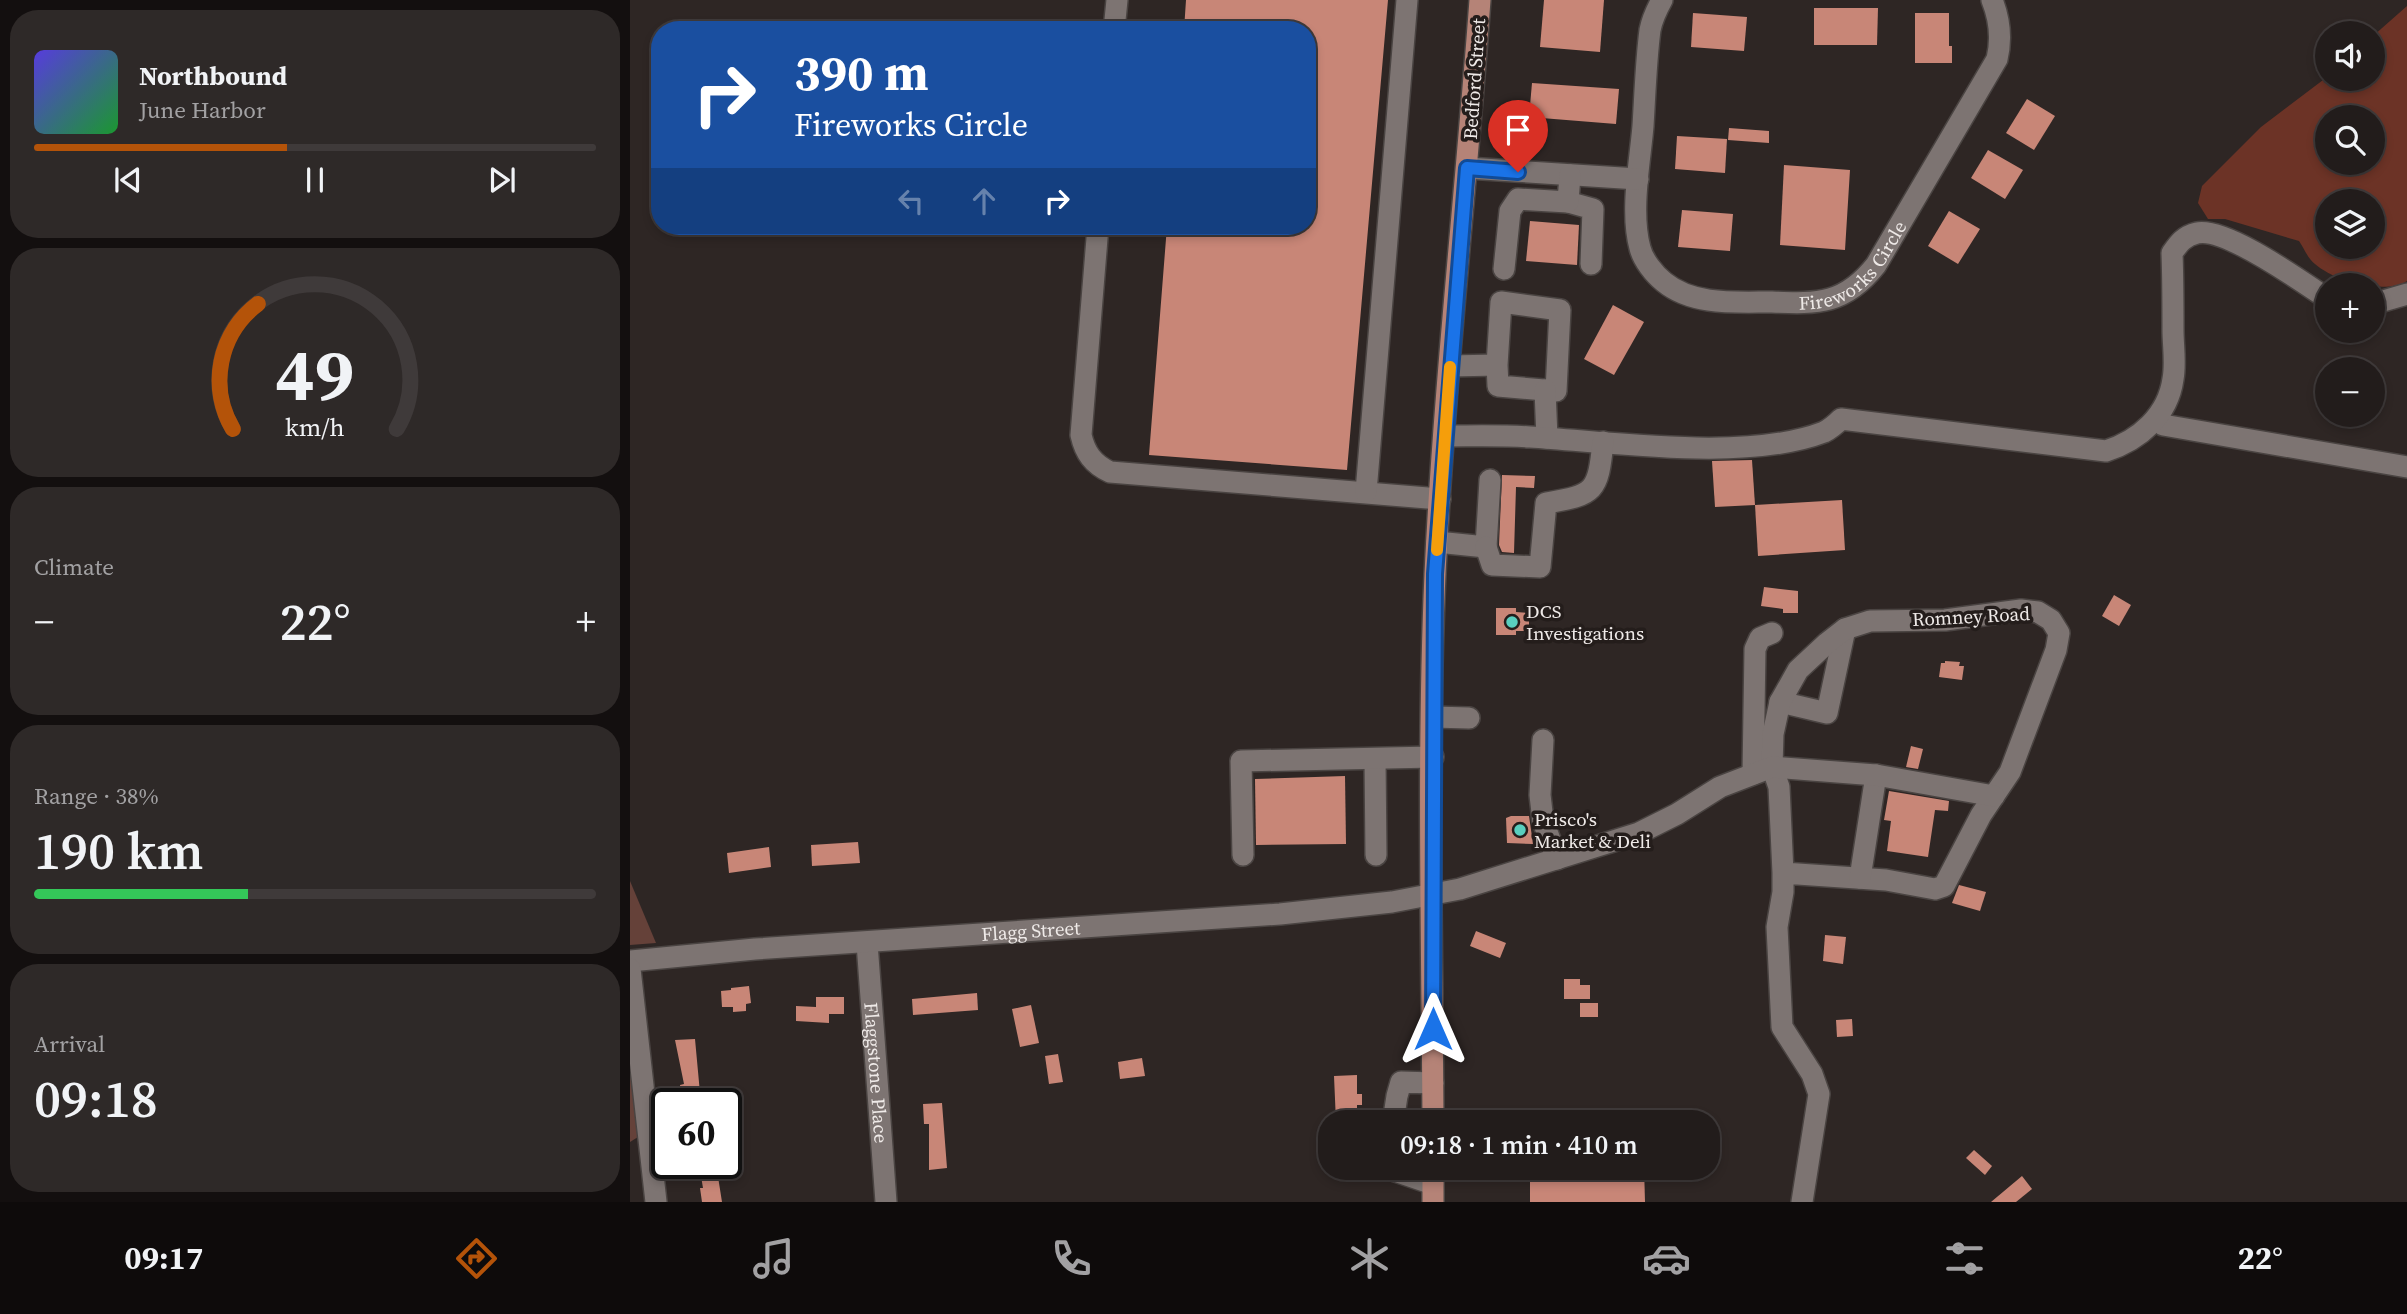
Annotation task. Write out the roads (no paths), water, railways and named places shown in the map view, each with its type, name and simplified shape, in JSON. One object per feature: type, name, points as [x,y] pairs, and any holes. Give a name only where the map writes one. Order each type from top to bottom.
[{"type":"main road","name":"Bedford Street","points":[[1433,1110],[1433,717],[1437,542],[1480,0]]},
{"type":"street","points":[[1115,21],[1117,0]]},
{"type":"street","points":[[1366,492],[1407,0]]},
{"type":"street","name":"Fireworks Circle","points":[[1662,0],[1651,27],[1638,180],[1637,231],[1640,251],[1665,283],[1683,293],[1719,301],[1804,303],[1824,302],[1839,297],[1865,279],[1876,265],[1989,74],[2000,44],[1998,16],[1992,0]]},
{"type":"street","points":[[1467,168],[1638,180]]},
{"type":"street","points":[[1568,202],[1570,175]]},
{"type":"street","points":[[1504,269],[1510,211],[1518,199],[1568,202],[1593,209],[1591,264]]},
{"type":"street","points":[[1444,436],[1728,447],[1779,443],[1826,431],[1841,419],[2106,451],[2144,431],[2158,418],[2167,401],[2173,379],[2172,253],[2182,239],[2199,232],[2231,240],[2315,291]]},
{"type":"street","points":[[1097,235],[1081,435],[1092,460],[1110,472],[1440,499]]},
{"type":"street","points":[[2385,300],[2407,294]]},
{"type":"street","points":[[1501,302],[1560,310],[1556,391],[1498,386],[1497,365],[1501,302]]},
{"type":"street","points":[[1450,366],[1497,365]]},
{"type":"street","points":[[1545,390],[1547,438]]},
{"type":"street","points":[[2158,418],[2163,425],[2407,467]]},
{"type":"street","points":[[1490,480],[1486,547],[1492,565],[1540,567],[1546,503],[1587,493],[1596,483],[1603,442]]},
{"type":"street","points":[[1437,542],[1486,547]]},
{"type":"street","name":"Romney Road","points":[[1801,1202],[1819,1094],[1812,1074],[1782,1027],[1777,927],[1783,892],[1779,787],[1762,771],[1780,702],[1798,670],[1845,629],[1870,621],[1945,620],[2021,610],[2038,612],[2051,620],[2059,633],[2056,650],[2010,772],[1944,886],[1934,889],[1860,878]]},
{"type":"street","points":[[1780,702],[1827,713],[1845,629]]},
{"type":"street","points":[[1762,771],[1755,649],[1760,638],[1772,633]]},
{"type":"street","points":[[1433,717],[1469,718]]},
{"type":"street","points":[[1543,740],[1543,821],[1557,859]]},
{"type":"street","points":[[1243,855],[1241,761],[1433,757]]},
{"type":"street","points":[[1375,759],[1376,855]]},
{"type":"street","points":[[1432,895],[1505,877],[1639,833],[1720,788],[1762,771],[1876,775],[1994,796]]},
{"type":"street","points":[[1783,873],[1860,878],[1876,775]]},
{"type":"street","name":"Flagg Street","points":[[630,961],[1014,930],[1294,913],[1432,895]]},
{"type":"street","name":"Flaggstone Place","points":[[867,943],[886,1202]]},
{"type":"street","points":[[630,969],[656,1202]]},
{"type":"street","points":[[1395,1110],[1401,1082],[1433,1083]]},
{"type":"place","name":"DCS Investigations","points":[[1512,622]]},
{"type":"place","name":"Prisco's Market & Deli","points":[[1520,830]]}]
